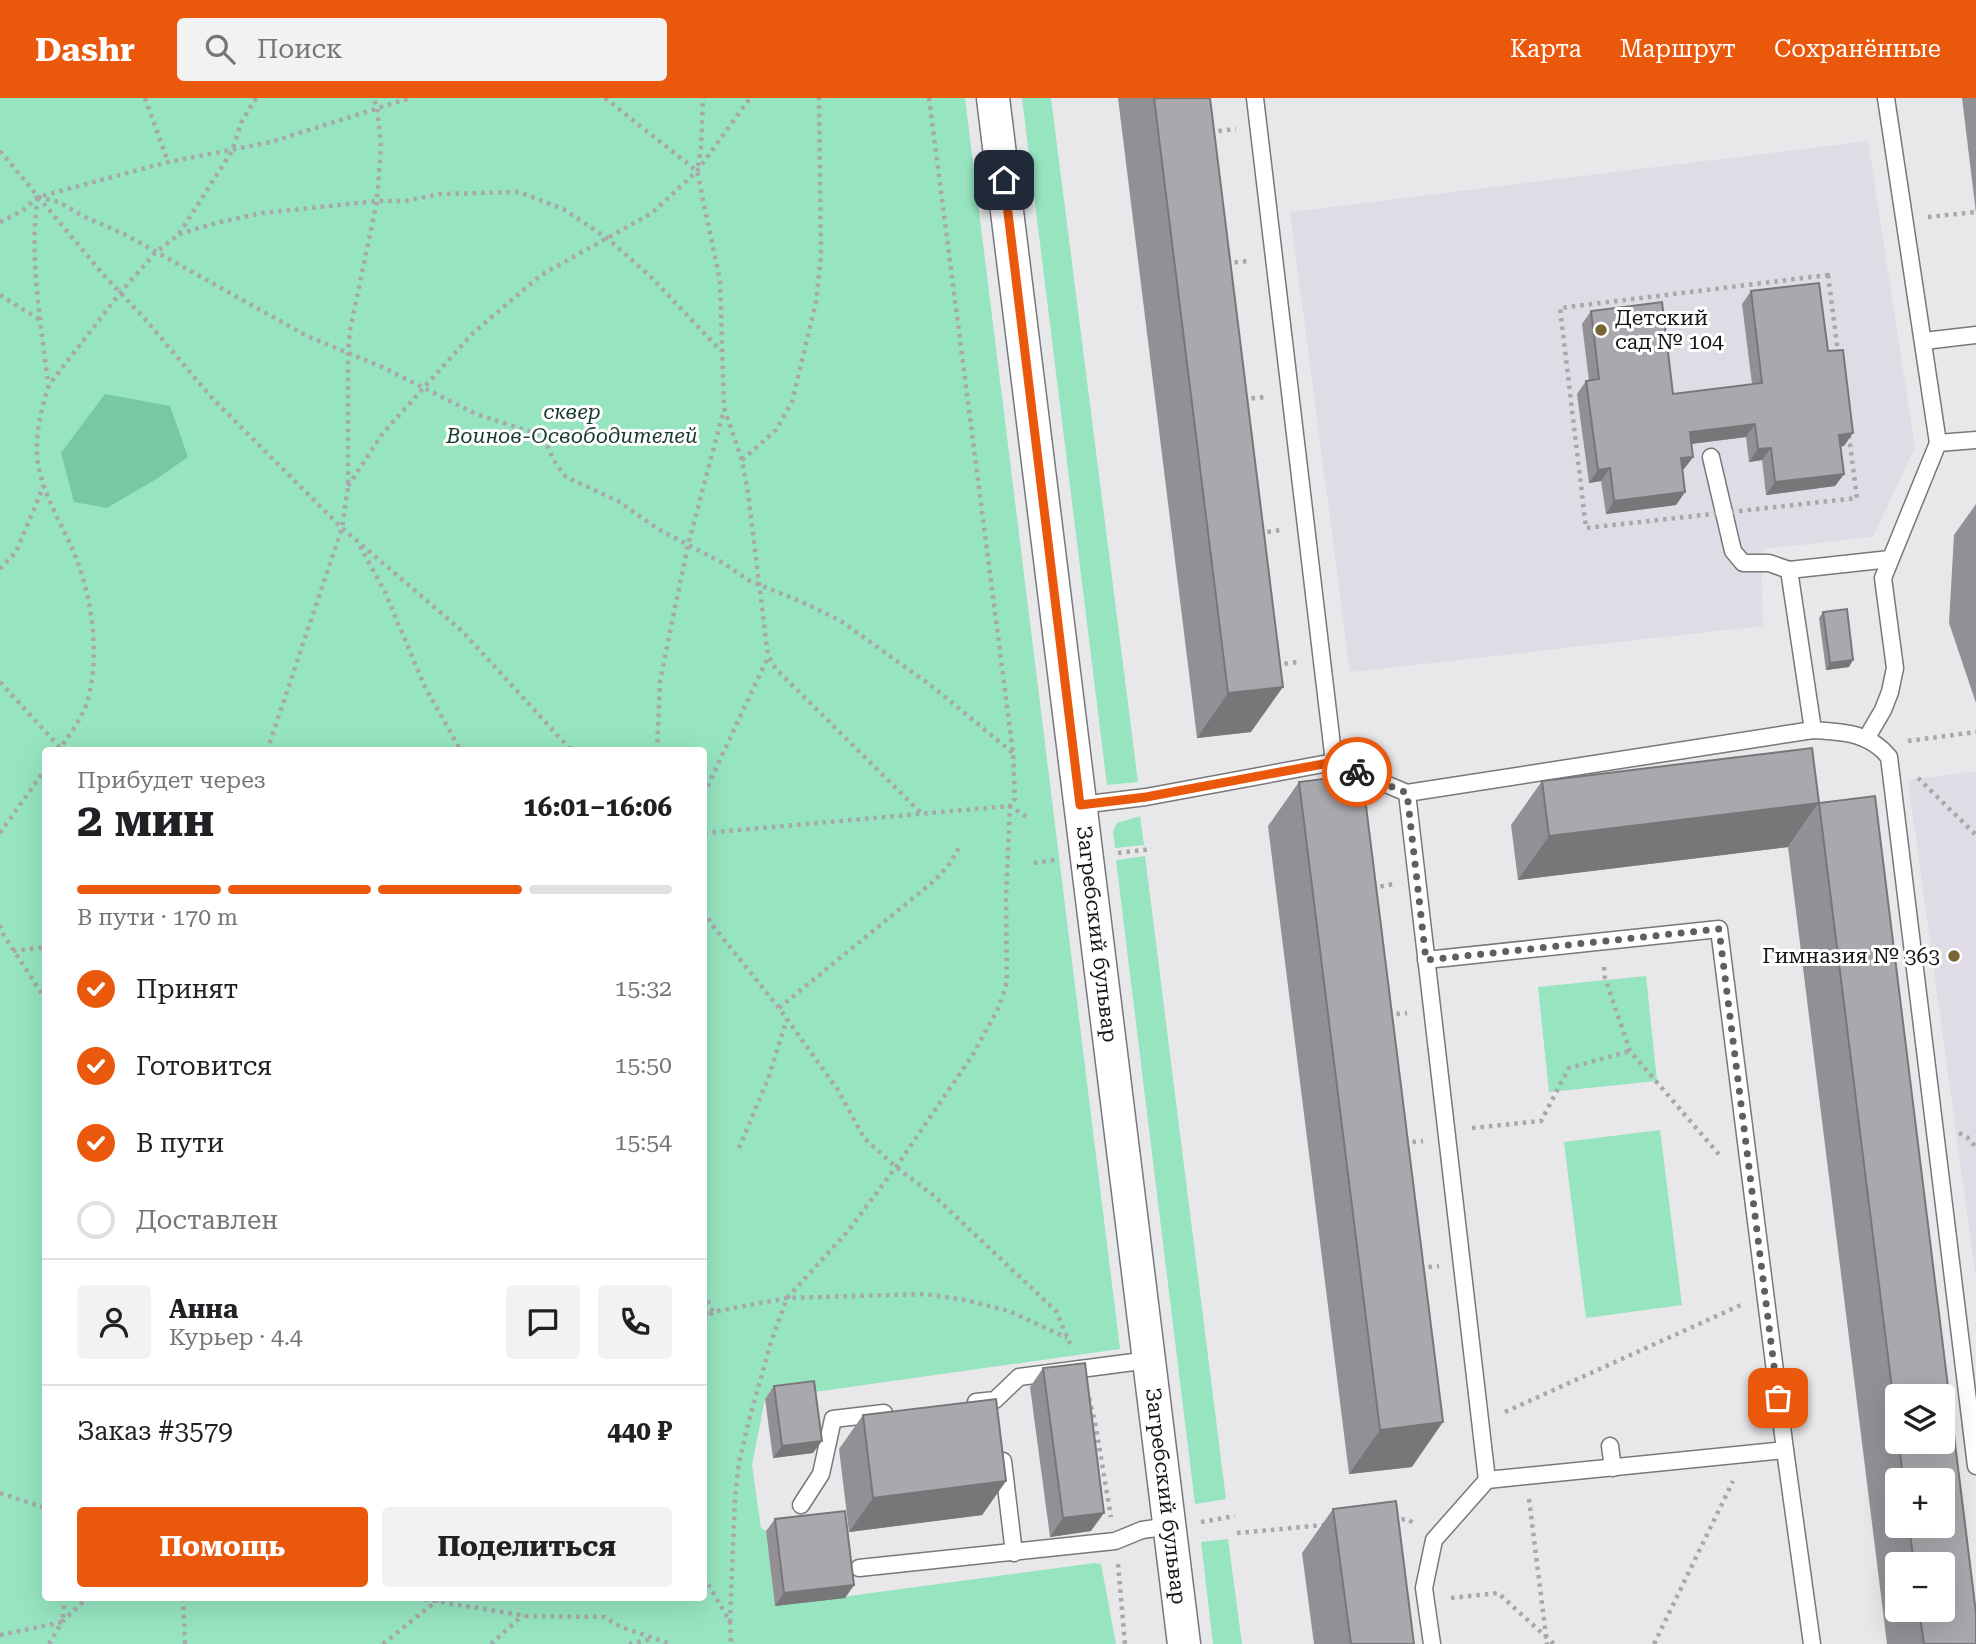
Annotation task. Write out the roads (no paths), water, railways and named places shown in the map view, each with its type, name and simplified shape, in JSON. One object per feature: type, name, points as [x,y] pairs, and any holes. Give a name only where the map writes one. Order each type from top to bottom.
[{"type":"street","name":"Загребский бульвар","points":[[993,98],[1149,1360],[1184,1524],[1184,1644]]},
{"type":"lane","points":[[1255,98],[1334,762]]},
{"type":"lane","points":[[1886,98],[1938,443],[1883,578],[1895,668],[1883,710],[1878,747],[1976,1466]]},
{"type":"lane","points":[[1924,341],[1976,335]]},
{"type":"lane","points":[[1938,443],[1976,440]]},
{"type":"lane","points":[[1711,457],[1733,551],[1743,564],[1769,563],[1789,570],[1890,559]]},
{"type":"lane","points":[[1789,570],[1812,730]]},
{"type":"lane","points":[[1080,805],[1146,797],[1334,762],[1407,793],[1812,730],[1847,732],[1878,747]]},
{"type":"lane","points":[[1407,793],[1487,1480]]},
{"type":"lane","points":[[1426,960],[1719,929],[1812,1644]]},
{"type":"lane","points":[[954,1405],[996,1406],[1019,1377],[1149,1360]]},
{"type":"lane","points":[[801,1505],[821,1474],[833,1419],[901,1411]]},
{"type":"lane","points":[[1609,1446],[1613,1468]]},
{"type":"lane","points":[[1432,1644],[1424,1588],[1434,1539],[1487,1480],[1785,1450]]},
{"type":"lane","points":[[1001,1451],[1014,1553]]},
{"type":"lane","points":[[859,1568],[1115,1541],[1142,1530],[1184,1524]]},
{"type":"place","name":"Детский сад № 104","points":[[1601,330]]},
{"type":"place","name":"Гимназия № 363","points":[[1954,956]]},
{"type":"park label","name":"сквер Воинов-Освободителей","points":[[572,424]]}]
